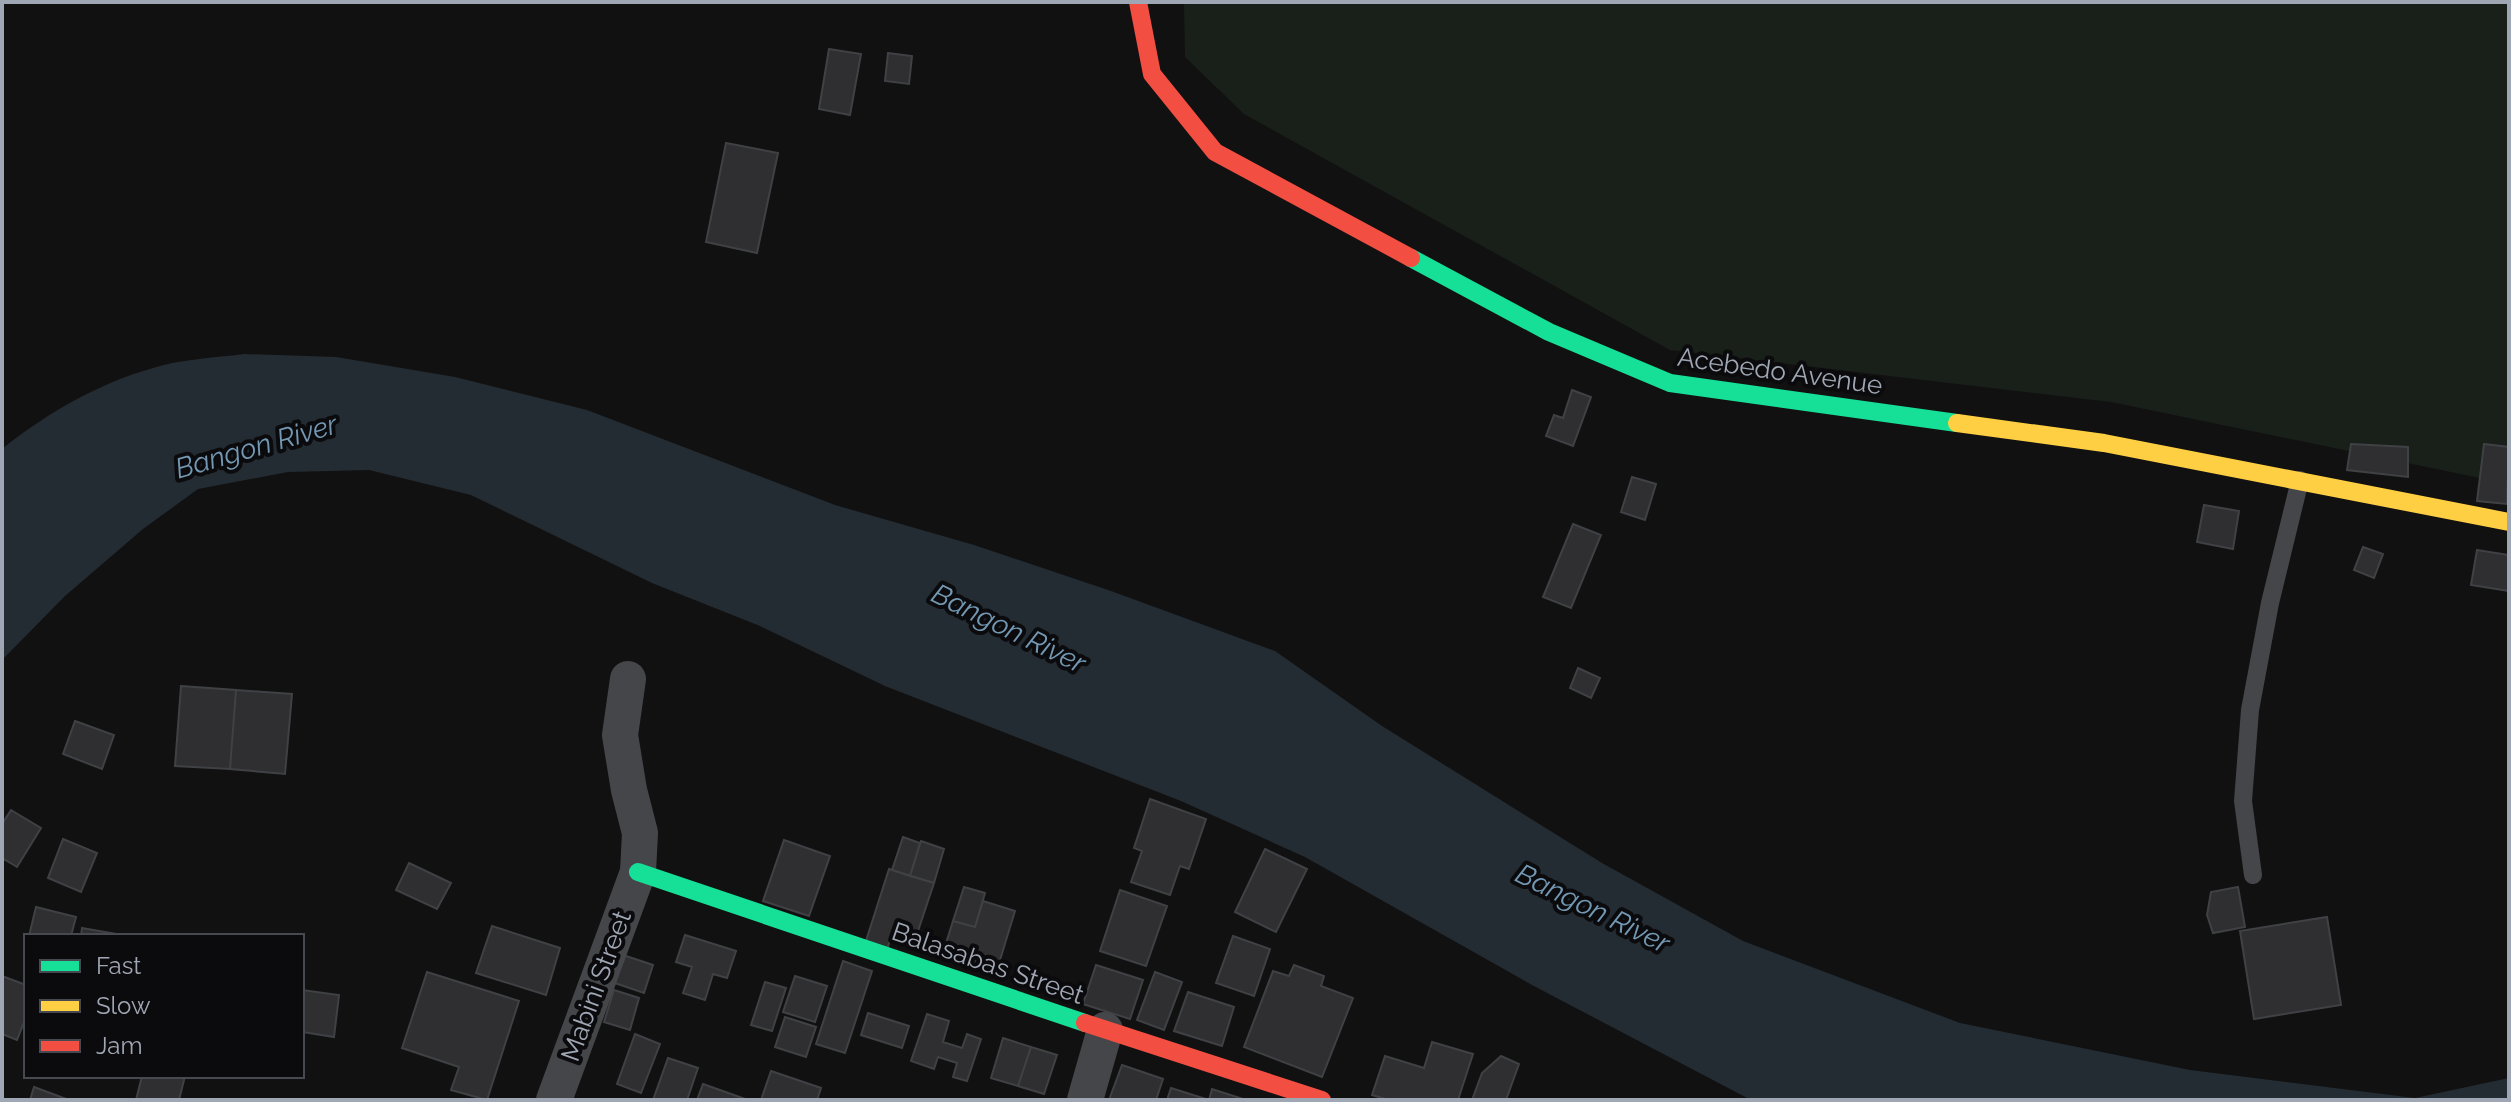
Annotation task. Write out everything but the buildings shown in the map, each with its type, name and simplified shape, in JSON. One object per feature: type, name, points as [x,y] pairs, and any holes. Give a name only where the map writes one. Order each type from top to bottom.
[{"type":"street","name":"Acebedo Avenue","points":[[1138,2],[1152,74],[1215,152],[1549,332],[1670,383],[2104,443],[2509,522]]},
{"type":"street","name":"Mabini Street","points":[[554,1100],[638,872],[640,833],[620,735],[628,679]]},
{"type":"street","name":"Balasabas Street","points":[[638,872],[1322,1100]]},
{"type":"street","points":[[1085,1100],[1105,1030]]},
{"type":"lane","points":[[2253,875],[2243,801],[2250,710],[2270,603],[2300,480]]},
{"type":"shaded area","points":[[1184,2],[2509,2],[2509,484],[2111,402],[1670,350],[1244,114],[1185,57]]},
{"type":"water","name":"Bangon River","points":[[244,354],[336,357],[455,377],[587,410],[835,505],[974,545],[1275,651],[1382,726],[1602,863],[1743,941],[1960,1023],[2190,1070],[2415,1098],[2509,1078],[2509,1100],[1751,1100],[1532,985],[1305,857],[1181,801],[885,686],[760,626],[652,583],[471,495],[369,470],[288,472],[198,489],[143,529],[65,596],[2,660],[2,449],[55,412],[112,382],[175,363]]},
{"type":"traffic: fast","points":[[1411,258],[1549,332],[1670,383],[1957,423]]},
{"type":"traffic: fast","points":[[638,872],[1085,1023]]},
{"type":"traffic: slow","points":[[1957,423],[2104,443],[2509,522]]},
{"type":"traffic: jam","points":[[1138,2],[1152,74],[1215,152],[1411,258]]},
{"type":"traffic: jam","points":[[1085,1023],[1322,1100]]}]
